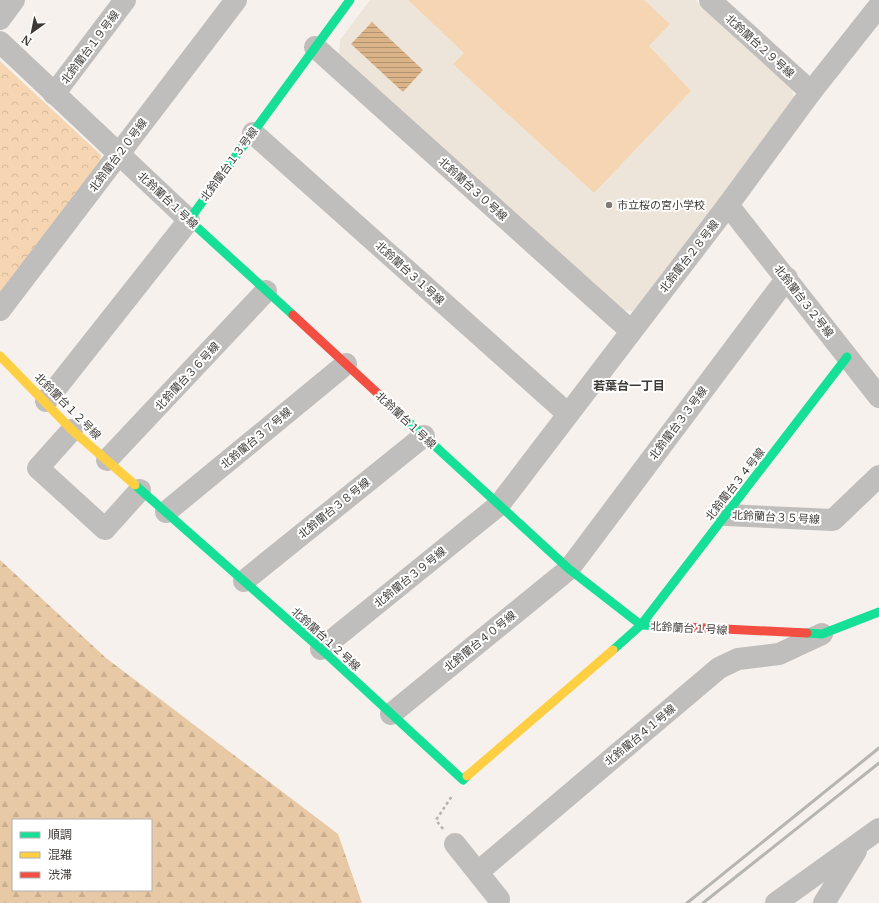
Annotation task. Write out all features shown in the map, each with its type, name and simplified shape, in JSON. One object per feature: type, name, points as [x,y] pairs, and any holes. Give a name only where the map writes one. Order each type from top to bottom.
[{"type":"street","points":[[0,19],[14,0]]},
{"type":"street","name":"北鈴蘭台１９号線","points":[[54,94],[125,0]]},
{"type":"street","name":"北鈴蘭台２０号線","points":[[0,310],[236,0]]},
{"type":"street","name":"北鈴蘭台１３号線","points":[[46,401],[189,220],[350,0]]},
{"type":"street","name":"北鈴蘭台２９号線","points":[[710,0],[811,92]]},
{"type":"street","name":"北鈴蘭台２８号線","points":[[499,505],[728,205],[811,92],[879,6]]},
{"type":"street","name":"北鈴蘭台１号線","points":[[0,42],[189,220],[569,569],[641,625],[822,634],[879,612]]},
{"type":"street","name":"北鈴蘭台３０号線","points":[[315,47],[631,331]]},
{"type":"street","name":"北鈴蘭台３１号線","points":[[252,132],[568,414]]},
{"type":"street","name":"北鈴蘭台３２号線","points":[[728,205],[787,278],[879,397]]},
{"type":"street","name":"北鈴蘭台３３号線","points":[[569,569],[787,278]]},
{"type":"street","name":"北鈴蘭台３６号線","points":[[107,460],[266,291]]},
{"type":"street","name":"北鈴蘭台１２号線","points":[[0,356],[46,401],[72,430],[321,649],[463,780]]},
{"type":"street","name":"北鈴蘭台３４号線","points":[[641,625],[848,357]]},
{"type":"street","name":"北鈴蘭台３７号線","points":[[166,512],[346,364]]},
{"type":"street","points":[[72,430],[38,468],[105,529],[140,490]]},
{"type":"street","name":"北鈴蘭台３８号線","points":[[244,581],[424,436]]},
{"type":"street","name":"北鈴蘭台３５号線","points":[[726,515],[833,520],[879,476]]},
{"type":"street","name":"北鈴蘭台３９号線","points":[[321,649],[499,505]]},
{"type":"street","name":"北鈴蘭台４０号線","points":[[391,714],[569,569]]},
{"type":"street","points":[[463,780],[641,625]]},
{"type":"street","name":"北鈴蘭台４１号線","points":[[478,872],[719,668],[738,658],[779,654],[822,634]]},
{"type":"street","points":[[776,903],[860,845],[879,829]]},
{"type":"street","points":[[455,844],[499,899]]},
{"type":"street","points":[[824,903],[860,845]]},
{"type":"path","points":[[455,844],[436,820],[463,780]]},
{"type":"shaded area","name":"市立桜の宮小学校","points":[[370,0],[695,0],[792,89],[794,100],[633,311],[619,310],[339,55],[340,40]]},
{"type":"shaded area","points":[[372,22],[423,70],[403,92],[351,44]]},
{"type":"green space","points":[[408,0],[644,0],[670,24],[649,46],[691,91],[594,193],[453,64],[464,53]]},
{"type":"green space","points":[[0,61],[101,155],[99,169],[0,299]]},
{"type":"green space","points":[[0,560],[106,658],[338,834],[362,903],[0,903]]},
{"type":"railway","points":[[687,903],[879,748]]},
{"type":"railway","points":[[703,903],[879,763]]},
{"type":"traffic: fast","points":[[293,315],[189,220],[350,0]]},
{"type":"traffic: fast","points":[[613,650],[641,625],[847,357]]},
{"type":"traffic: fast","points":[[400,414],[569,569],[641,625],[685,627]]},
{"type":"traffic: fast","points":[[135,485],[321,649],[463,780],[467,776]]},
{"type":"traffic: fast","points":[[807,633],[822,634],[879,612]]},
{"type":"traffic: slow","points":[[0,356],[72,430],[135,485]]},
{"type":"traffic: slow","points":[[467,776],[613,650]]},
{"type":"traffic: jam","points":[[293,315],[400,414]]},
{"type":"traffic: jam","points":[[685,627],[807,633]]},
{"type":"place","name":"市立桜の宮小学校","points":[[609,205]]},
{"type":"district","name":"若葉台一丁目","points":[[629,385]]}]
